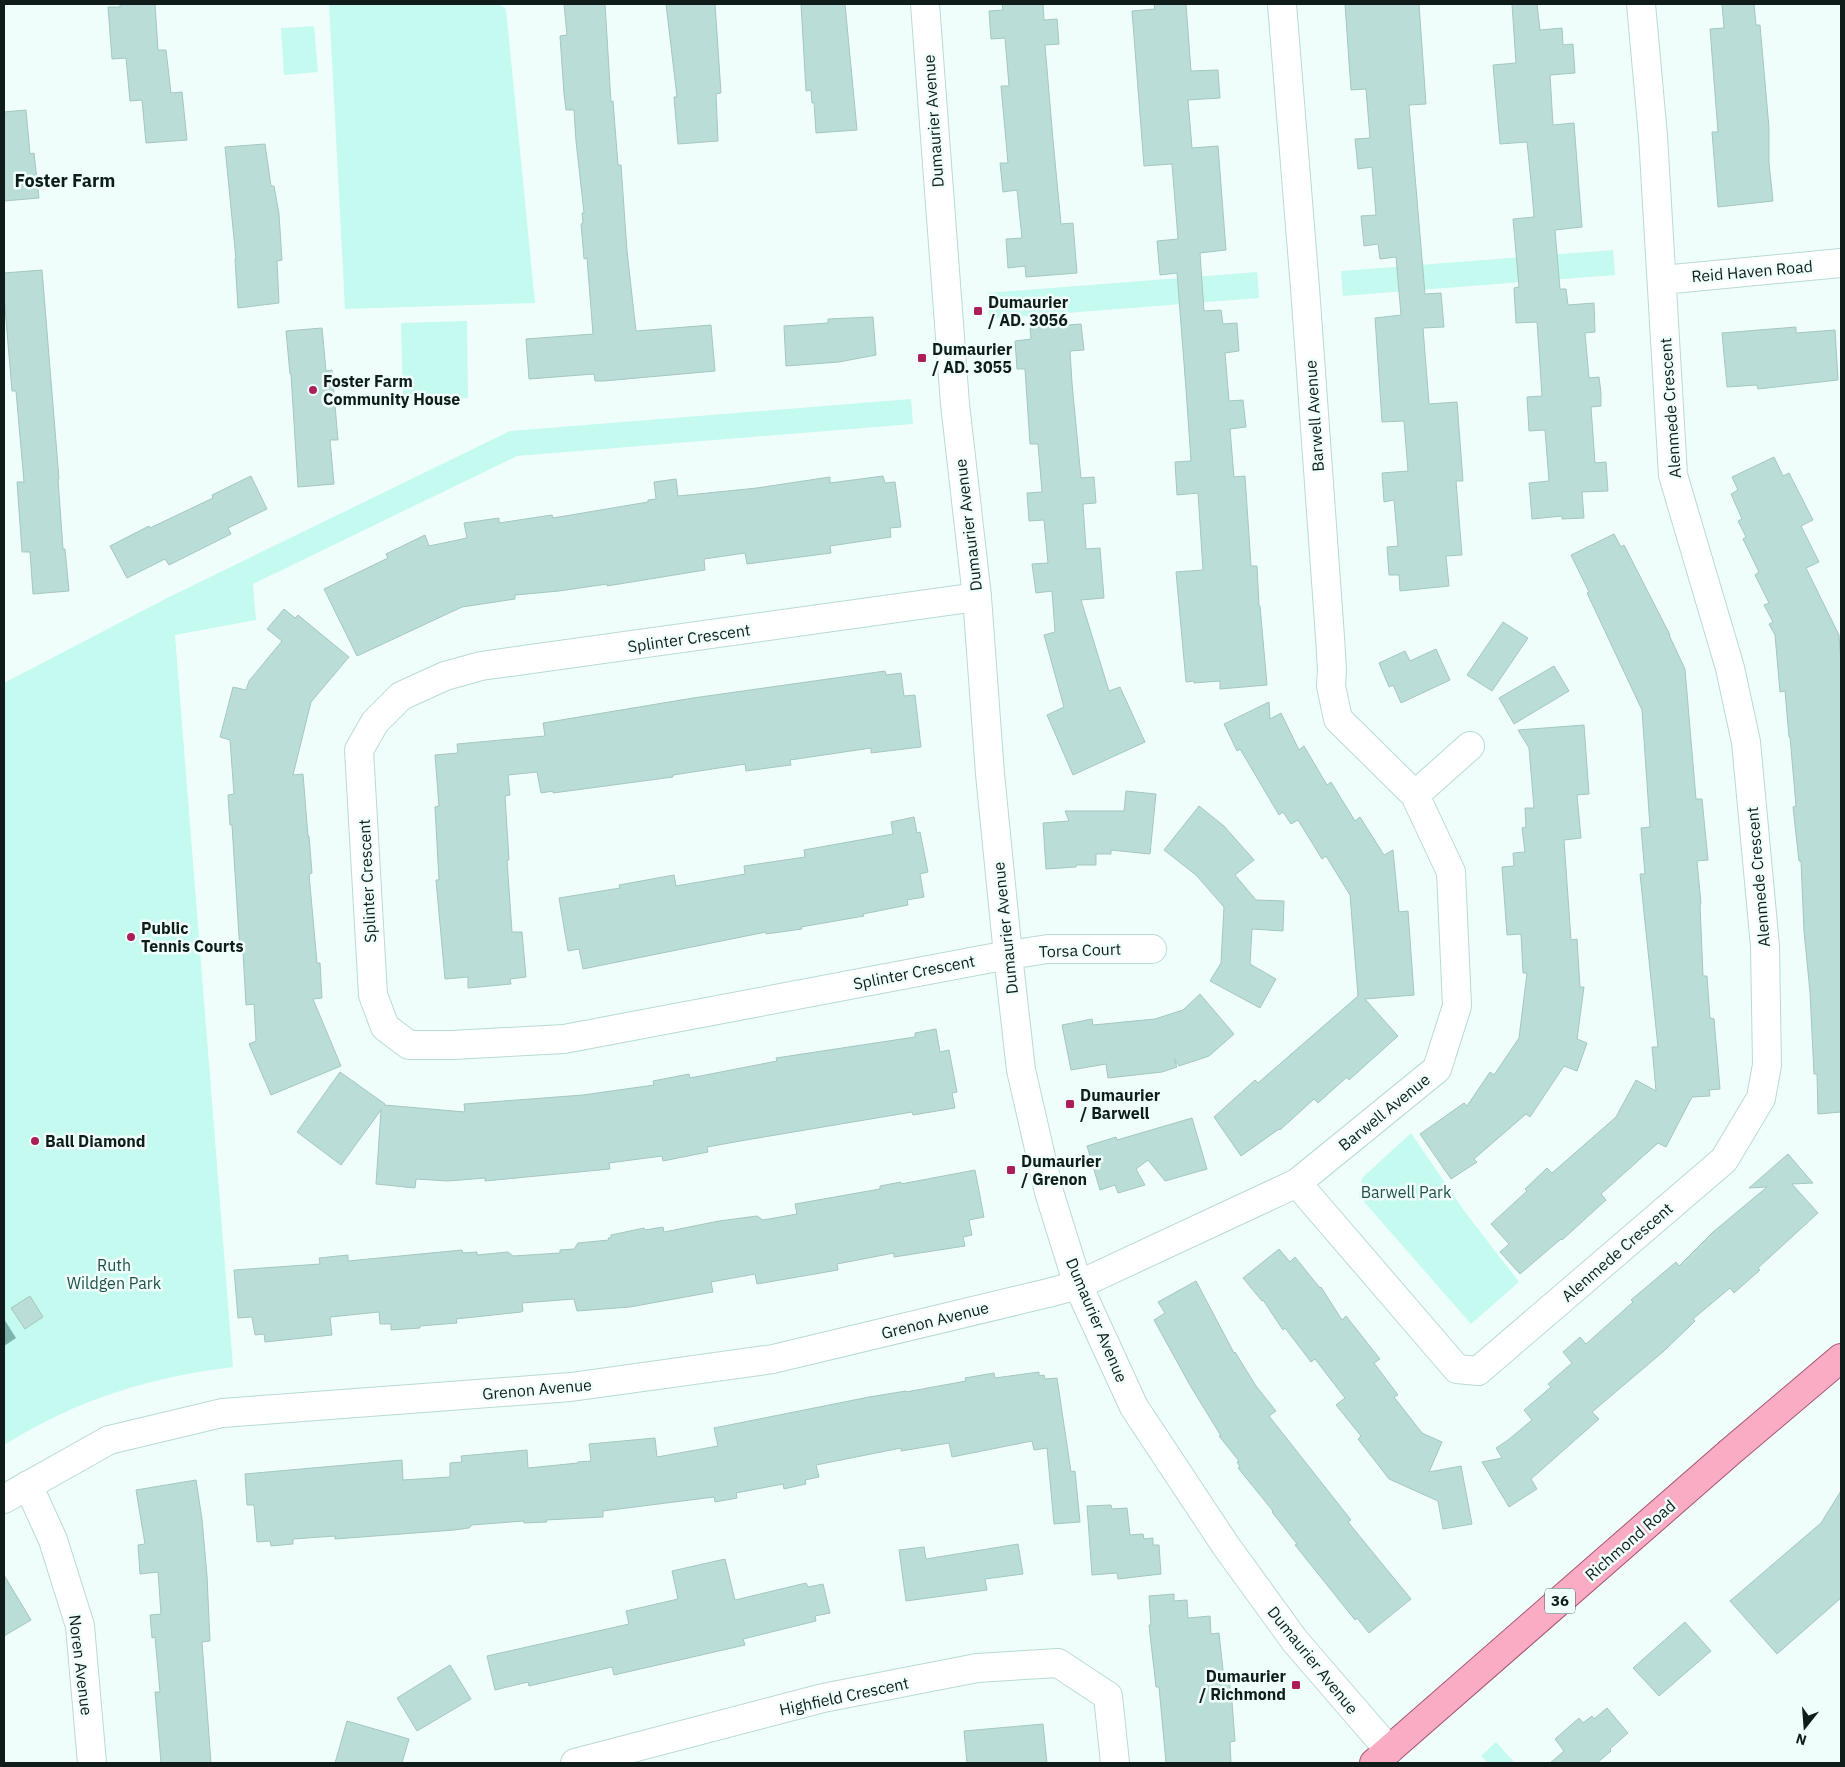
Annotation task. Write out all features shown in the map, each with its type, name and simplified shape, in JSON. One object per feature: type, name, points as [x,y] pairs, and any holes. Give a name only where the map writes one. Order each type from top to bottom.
[{"type":"main road","name":"Richmond Road","points":[[1382,1757],[1730,1452],[1841,1358]]},
{"type":"street","name":"Dumaurier Avenue","points":[[925,4],[956,412],[977,597],[990,774],[1008,954],[1021,1070],[1048,1192],[1078,1285],[1134,1407],[1215,1529],[1295,1641],[1382,1757]]},
{"type":"street","name":"Barwell Avenue","points":[[1078,1285],[1297,1183],[1437,1069],[1457,1006],[1451,872],[1415,795],[1338,719],[1331,686],[1330,638],[1305,288],[1282,4]]},
{"type":"street","name":"Alenmede Crescent","points":[[1297,1183],[1457,1369],[1478,1371],[1724,1160],[1761,1098],[1767,1064],[1765,946],[1746,742],[1730,668],[1673,475],[1653,136],[1641,4]]},
{"type":"street","name":"Reid Haven Road","points":[[1662,280],[1841,263]]},
{"type":"street","name":"Splinter Crescent","points":[[977,597],[481,666],[445,676],[402,696],[375,722],[359,750],[373,995],[385,1027],[408,1045],[452,1045],[564,1039],[1008,954]]},
{"type":"street","points":[[1415,795],[1470,746]]},
{"type":"street","name":"Torsa Court","points":[[1008,954],[1048,949],[1152,949]]},
{"type":"street","name":"Grenon Avenue","points":[[4,1499],[109,1440],[222,1413],[571,1387],[773,1359],[1078,1285]]},
{"type":"street","name":"Noren Avenue","points":[[28,1485],[53,1540],[80,1626],[92,1763]]},
{"type":"street","name":"Highfield Crescent","points":[[576,1763],[823,1698],[977,1668],[1058,1663],[1108,1696],[1115,1763]]},
{"type":"green space","points":[[329,4],[499,4],[506,9],[535,303],[345,309]]},
{"type":"green space","points":[[314,26],[318,72],[284,75],[281,28]]},
{"type":"green space","points":[[1613,250],[1615,275],[1343,296],[1341,271]]},
{"type":"green space","points":[[1257,272],[1259,298],[989,319],[987,293]]},
{"type":"green space","points":[[467,321],[468,398],[403,400],[401,323]]},
{"type":"green space","name":"Ruth Wildgen Park","points":[[911,399],[913,424],[517,456],[253,584],[256,620],[175,635],[233,1367],[171,1377],[114,1393],[59,1415],[4,1445],[4,683],[169,597],[510,431]]},
{"type":"green space","name":"Barwell Park","points":[[1411,1133],[1465,1212],[1519,1282],[1471,1324],[1359,1196],[1362,1178]]},
{"type":"green space","points":[[1496,1742],[1515,1763],[1488,1763],[1481,1756]]},
{"type":"shaded area","points":[[4,1319],[16,1338],[4,1346]]},
{"type":"building","points":[[120,4],[155,4],[158,50],[166,50],[171,93],[182,92],[187,140],[146,143],[142,100],[130,101],[126,58],[112,59],[108,7],[120,7]]},
{"type":"building","points":[[564,4],[605,4],[611,102],[613,101],[618,165],[621,165],[627,251],[636,331],[711,325],[715,371],[604,381],[595,381],[594,374],[529,379],[526,339],[593,334],[587,258],[584,259],[581,224],[583,223],[582,213],[584,213],[574,110],[566,110],[564,94],[560,36],[567,35]]},
{"type":"building","points":[[666,4],[715,4],[721,93],[716,94],[718,141],[678,144],[674,97],[677,97]]},
{"type":"building","points":[[801,4],[845,4],[857,130],[816,133],[811,90],[806,91]]},
{"type":"building","points":[[1002,4],[1043,4],[1044,20],[1057,19],[1059,44],[1045,45],[1061,224],[1073,223],[1077,273],[1026,277],[1025,266],[1008,268],[1006,239],[1022,238],[1017,190],[1003,192],[1000,163],[1008,163],[1001,86],[1009,86],[1005,38],[991,39],[989,11],[1003,10]]},
{"type":"building","points":[[1154,4],[1186,4],[1191,71],[1218,70],[1220,98],[1188,100],[1192,148],[1218,146],[1226,250],[1200,253],[1204,311],[1221,310],[1223,324],[1237,323],[1239,351],[1225,353],[1229,401],[1243,400],[1246,427],[1230,429],[1234,477],[1245,476],[1251,566],[1257,566],[1267,685],[1220,689],[1220,681],[1186,682],[1176,572],[1203,570],[1198,493],[1177,495],[1175,462],[1191,461],[1177,273],[1160,275],[1157,241],[1178,239],[1172,164],[1144,166],[1132,11],[1155,9]]},
{"type":"building","points":[[1345,4],[1419,4],[1426,104],[1409,105],[1425,294],[1441,293],[1444,327],[1423,328],[1429,404],[1457,402],[1463,481],[1456,481],[1462,555],[1446,556],[1449,586],[1400,591],[1399,575],[1389,575],[1387,547],[1398,546],[1394,500],[1384,502],[1382,473],[1408,471],[1404,421],[1382,422],[1375,318],[1401,315],[1396,257],[1380,259],[1378,244],[1364,246],[1361,216],[1376,215],[1372,167],[1358,169],[1355,139],[1370,138],[1366,89],[1351,90]]},
{"type":"building","points":[[1512,4],[1537,4],[1540,30],[1562,28],[1563,45],[1573,44],[1575,73],[1550,75],[1553,125],[1574,123],[1582,227],[1555,230],[1560,289],[1566,289],[1568,305],[1594,303],[1595,332],[1585,333],[1589,378],[1599,377],[1601,393],[1601,406],[1591,407],[1595,463],[1606,462],[1608,491],[1582,492],[1584,518],[1562,519],[1562,516],[1532,519],[1529,483],[1549,481],[1545,430],[1529,431],[1527,397],[1542,396],[1537,322],[1516,323],[1514,288],[1519,287],[1513,219],[1534,217],[1532,192],[1527,142],[1500,144],[1493,65],[1516,63]]},
{"type":"building","points":[[1722,4],[1754,4],[1756,25],[1760,25],[1773,201],[1718,207],[1712,132],[1718,132],[1710,29],[1724,28]]},
{"type":"building","points":[[26,110],[30,154],[34,153],[39,198],[4,201],[4,112]]},
{"type":"building","points":[[265,144],[271,186],[274,186],[279,214],[282,260],[277,261],[279,303],[238,308],[236,259],[225,147]]},
{"type":"building","points":[[42,270],[63,549],[65,549],[69,591],[33,594],[30,552],[22,552],[17,482],[24,482],[16,391],[12,391],[4,296],[4,273]]},
{"type":"building","points":[[873,317],[876,355],[839,362],[786,366],[784,326],[828,323],[828,319]]},
{"type":"building","points":[[1081,324],[1084,350],[1070,351],[1072,383],[1081,478],[1094,477],[1096,503],[1083,504],[1086,549],[1100,548],[1104,598],[1081,600],[1109,691],[1120,687],[1145,742],[1073,775],[1047,715],[1064,707],[1044,635],[1055,632],[1052,591],[1036,593],[1032,564],[1048,563],[1044,520],[1029,521],[1027,493],[1042,492],[1038,444],[1030,444],[1025,369],[1017,369],[1015,341],[1031,339],[1030,328]]},
{"type":"building","points":[[1796,327],[1796,333],[1835,330],[1838,380],[1758,389],[1757,385],[1727,387],[1722,333]]},
{"type":"building","points":[[322,328],[326,371],[332,370],[338,440],[330,440],[334,484],[298,487],[291,374],[286,331]]},
{"type":"building","points":[[1774,457],[1783,476],[1789,473],[1813,520],[1801,526],[1819,562],[1806,568],[1839,635],[1841,666],[1841,1112],[1818,1114],[1817,1074],[1814,1074],[1810,992],[1804,931],[1801,861],[1799,861],[1793,807],[1796,806],[1785,691],[1780,692],[1775,635],[1769,624],[1773,622],[1764,605],[1769,603],[1755,575],[1759,572],[1743,539],[1746,537],[1738,521],[1742,519],[1731,494],[1738,490],[1732,477]]},
{"type":"building","points":[[251,476],[267,509],[228,528],[231,534],[169,565],[165,559],[127,578],[110,546],[149,526],[150,528],[213,498],[212,495]]},
{"type":"building","points":[[883,476],[885,483],[895,482],[901,527],[890,528],[891,537],[830,546],[831,553],[747,564],[745,553],[704,559],[705,570],[607,586],[607,584],[515,595],[515,599],[462,607],[357,656],[324,589],[388,558],[386,554],[425,535],[429,546],[467,538],[464,523],[499,518],[499,523],[552,515],[553,518],[648,502],[648,500],[656,499],[654,482],[676,479],[678,496],[757,488],[830,477],[830,483]]},
{"type":"building","points":[[1614,534],[1621,547],[1624,545],[1670,635],[1685,669],[1696,799],[1702,799],[1708,860],[1697,861],[1701,904],[1703,976],[1707,976],[1710,1018],[1714,1019],[1720,1089],[1709,1090],[1710,1096],[1692,1097],[1666,1147],[1658,1143],[1601,1194],[1606,1200],[1562,1240],[1520,1274],[1500,1252],[1509,1244],[1491,1224],[1527,1191],[1525,1189],[1547,1168],[1552,1173],[1616,1117],[1636,1080],[1656,1091],[1652,1047],[1658,1047],[1640,874],[1645,874],[1641,828],[1650,827],[1642,710],[1571,555]]},
{"type":"building","points":[[284,609],[295,618],[298,615],[349,657],[311,702],[293,775],[303,774],[309,836],[312,873],[309,874],[317,963],[320,963],[322,998],[313,999],[341,1066],[271,1095],[249,1044],[256,1041],[254,1004],[246,1005],[243,952],[240,952],[232,825],[230,825],[228,795],[234,794],[230,740],[220,737],[233,687],[246,690],[249,681],[282,641],[267,629]]},
{"type":"building","points":[[1503,622],[1528,638],[1492,691],[1467,675]]},
{"type":"building","points":[[1436,649],[1450,680],[1401,703],[1393,685],[1389,687],[1379,663],[1405,651],[1410,661]]},
{"type":"building","points":[[1554,666],[1569,691],[1514,724],[1499,698]]},
{"type":"building","points":[[885,671],[886,675],[901,673],[904,696],[915,695],[921,747],[871,753],[871,748],[790,760],[791,765],[746,771],[745,764],[673,775],[673,777],[553,793],[553,791],[541,793],[537,772],[508,775],[510,795],[505,796],[512,932],[522,932],[526,977],[510,979],[511,984],[468,988],[468,977],[445,979],[436,880],[439,880],[435,807],[439,806],[435,755],[458,753],[457,744],[545,736],[543,723],[693,698]]},
{"type":"building","points":[[1269,702],[1270,719],[1281,713],[1299,750],[1304,746],[1327,785],[1331,782],[1355,821],[1360,817],[1384,855],[1393,850],[1399,912],[1408,911],[1414,995],[1365,999],[1398,1036],[1349,1080],[1347,1077],[1318,1103],[1314,1099],[1280,1130],[1241,1156],[1214,1117],[1255,1080],[1258,1083],[1358,996],[1350,895],[1326,856],[1322,859],[1298,820],[1291,824],[1283,812],[1279,815],[1240,749],[1237,751],[1224,724]]},
{"type":"building","points":[[1584,725],[1589,794],[1577,795],[1581,838],[1564,840],[1571,940],[1577,939],[1580,987],[1584,987],[1577,1039],[1587,1043],[1577,1071],[1564,1066],[1530,1117],[1526,1114],[1474,1159],[1477,1162],[1451,1179],[1420,1134],[1464,1103],[1467,1106],[1490,1072],[1494,1075],[1519,1038],[1527,973],[1523,973],[1521,934],[1507,935],[1502,867],[1514,866],[1513,853],[1525,852],[1522,828],[1526,827],[1525,808],[1534,808],[1529,748],[1518,730]]},
{"type":"building","points":[[1126,791],[1156,794],[1150,854],[1111,850],[1111,854],[1096,854],[1096,865],[1076,865],[1076,867],[1046,869],[1043,823],[1069,821],[1065,811],[1124,811]]},
{"type":"building","points":[[1199,806],[1224,826],[1254,860],[1235,875],[1256,900],[1284,901],[1283,931],[1252,929],[1250,964],[1276,979],[1260,1008],[1210,981],[1221,963],[1224,907],[1196,875],[1164,850]]},
{"type":"building","points":[[914,817],[917,833],[920,832],[928,872],[920,874],[924,897],[907,900],[908,905],[863,914],[864,916],[801,927],[802,929],[766,934],[766,932],[583,969],[579,949],[568,951],[559,898],[620,888],[619,885],[674,875],[676,886],[745,874],[744,866],[805,857],[804,850],[893,834],[891,822]]},
{"type":"building","points":[[1200,994],[1234,1034],[1209,1056],[1179,1066],[1174,1059],[1177,1067],[1162,1072],[1108,1078],[1106,1064],[1071,1070],[1062,1025],[1092,1019],[1093,1025],[1155,1019],[1183,1010]]},
{"type":"building","points":[[936,1029],[940,1052],[949,1050],[957,1092],[952,1093],[955,1108],[913,1115],[912,1112],[707,1147],[708,1152],[663,1161],[662,1156],[609,1163],[610,1169],[485,1181],[485,1178],[448,1181],[416,1179],[415,1188],[376,1184],[381,1110],[341,1165],[297,1132],[340,1072],[384,1105],[465,1112],[464,1104],[583,1095],[654,1085],[653,1081],[689,1074],[690,1078],[777,1061],[776,1058],[915,1037],[915,1033]]},
{"type":"building","points":[[1192,1118],[1207,1169],[1165,1181],[1148,1160],[1136,1169],[1145,1185],[1118,1193],[1115,1185],[1100,1190],[1087,1146],[1116,1137],[1117,1140]]},
{"type":"building","points":[[1788,1154],[1813,1183],[1792,1184],[1818,1213],[1758,1268],[1760,1270],[1734,1293],[1730,1288],[1693,1319],[1695,1321],[1664,1351],[1592,1412],[1599,1419],[1531,1479],[1537,1489],[1509,1507],[1482,1462],[1502,1458],[1496,1448],[1532,1420],[1524,1410],[1551,1387],[1548,1384],[1572,1363],[1563,1352],[1580,1337],[1586,1344],[1633,1302],[1631,1300],[1676,1262],[1679,1266],[1713,1232],[1767,1187],[1749,1188]]},
{"type":"building","points":[[975,1170],[984,1217],[969,1220],[972,1235],[963,1237],[965,1246],[894,1257],[894,1253],[837,1264],[838,1270],[757,1284],[755,1274],[711,1282],[713,1292],[630,1307],[577,1311],[574,1299],[522,1303],[523,1311],[521,1312],[456,1319],[457,1323],[420,1326],[420,1328],[391,1330],[391,1324],[380,1324],[379,1312],[330,1317],[332,1335],[265,1342],[264,1334],[255,1335],[252,1317],[238,1318],[234,1270],[320,1264],[319,1258],[348,1255],[348,1261],[462,1250],[463,1253],[477,1252],[477,1255],[508,1252],[513,1256],[560,1253],[560,1250],[574,1249],[578,1243],[609,1240],[608,1238],[611,1238],[611,1235],[644,1228],[645,1230],[663,1227],[664,1232],[719,1221],[757,1216],[763,1220],[797,1214],[795,1204],[880,1189],[880,1186],[901,1182],[901,1184]]},
{"type":"building","points":[[1279,1249],[1290,1262],[1295,1257],[1321,1287],[1342,1320],[1346,1316],[1380,1359],[1374,1363],[1398,1395],[1394,1397],[1422,1433],[1442,1442],[1429,1472],[1461,1466],[1472,1524],[1443,1529],[1438,1501],[1389,1479],[1358,1439],[1361,1436],[1336,1405],[1345,1398],[1315,1359],[1311,1362],[1285,1328],[1283,1330],[1263,1300],[1243,1278]]},
{"type":"building","points":[[1196,1281],[1234,1353],[1256,1386],[1276,1411],[1269,1416],[1351,1520],[1348,1522],[1411,1599],[1369,1633],[1357,1618],[1355,1620],[1295,1545],[1297,1544],[1273,1511],[1238,1468],[1240,1467],[1237,1462],[1239,1461],[1219,1436],[1221,1436],[1154,1320],[1165,1313],[1158,1302]]},
{"type":"building","points":[[30,1296],[43,1317],[25,1329],[11,1308]]},
{"type":"building","points":[[1039,1372],[1039,1376],[1044,1375],[1045,1379],[1057,1378],[1071,1472],[1075,1471],[1080,1522],[1054,1524],[1047,1448],[1034,1450],[1032,1441],[952,1457],[949,1443],[901,1451],[901,1448],[816,1465],[819,1477],[805,1480],[806,1484],[784,1489],[783,1484],[736,1493],[737,1498],[715,1502],[714,1497],[603,1511],[603,1517],[546,1520],[547,1522],[524,1523],[524,1521],[472,1525],[469,1528],[454,1530],[335,1539],[335,1536],[293,1539],[293,1544],[271,1546],[270,1541],[257,1542],[254,1505],[247,1505],[245,1474],[402,1460],[403,1480],[450,1477],[450,1463],[462,1462],[461,1456],[527,1450],[528,1468],[591,1461],[589,1444],[655,1438],[657,1457],[718,1446],[714,1428],[869,1397],[966,1381],[965,1378],[994,1373],[995,1378]]},
{"type":"building","points":[[196,1480],[202,1519],[207,1576],[210,1641],[202,1642],[211,1763],[161,1763],[155,1692],[160,1692],[155,1637],[152,1638],[150,1615],[161,1614],[158,1572],[140,1574],[138,1545],[145,1544],[136,1490]]},
{"type":"building","points":[[1841,1491],[1841,1598],[1777,1654],[1730,1601],[1821,1523]]},
{"type":"building","points":[[1111,1505],[1112,1509],[1127,1508],[1130,1535],[1143,1534],[1144,1539],[1153,1538],[1153,1545],[1159,1545],[1161,1574],[1118,1579],[1117,1573],[1092,1575],[1087,1506]]},
{"type":"building","points":[[1018,1544],[1023,1574],[985,1579],[987,1590],[906,1601],[899,1550],[924,1547],[926,1559]]},
{"type":"building","points":[[725,1559],[735,1600],[806,1583],[808,1587],[823,1584],[830,1613],[815,1616],[816,1621],[743,1639],[745,1645],[614,1675],[612,1667],[529,1686],[528,1682],[495,1690],[487,1656],[629,1624],[626,1611],[678,1599],[672,1571]]},
{"type":"building","points":[[4,1575],[31,1620],[4,1636]]},
{"type":"building","points":[[1174,1594],[1174,1601],[1187,1600],[1188,1618],[1210,1616],[1211,1634],[1219,1633],[1224,1679],[1229,1678],[1232,1702],[1235,1741],[1230,1742],[1231,1763],[1166,1763],[1159,1687],[1156,1687],[1149,1625],[1151,1625],[1149,1596]]},
{"type":"building","points":[[1685,1622],[1711,1651],[1659,1696],[1633,1668]]},
{"type":"building","points":[[450,1665],[471,1699],[417,1731],[397,1698]]},
{"type":"building","points":[[1607,1708],[1628,1733],[1610,1749],[1611,1751],[1597,1763],[1550,1763],[1564,1751],[1555,1739],[1579,1718],[1583,1723],[1592,1716],[1594,1719]]},
{"type":"building","points":[[347,1721],[409,1739],[402,1763],[335,1763]]},
{"type":"building","points":[[1043,1724],[1047,1763],[967,1763],[964,1731]]},
{"type":"place","name":"Dumaurier / AD. 3056","points":[[978,311]]},
{"type":"place","name":"Dumaurier / AD. 3055","points":[[922,358]]},
{"type":"place","name":"Foster Farm Community House","points":[[313,390]]},
{"type":"place","name":"Public Tennis Courts","points":[[131,937]]},
{"type":"place","name":"Dumaurier / Barwell","points":[[1070,1104]]},
{"type":"place","name":"Ball Diamond","points":[[35,1141]]},
{"type":"place","name":"Dumaurier / Grenon","points":[[1011,1170]]},
{"type":"place","name":"Dumaurier / Richmond","points":[[1296,1685]]},
{"type":"district","name":"Foster Farm","points":[[65,181]]}]
